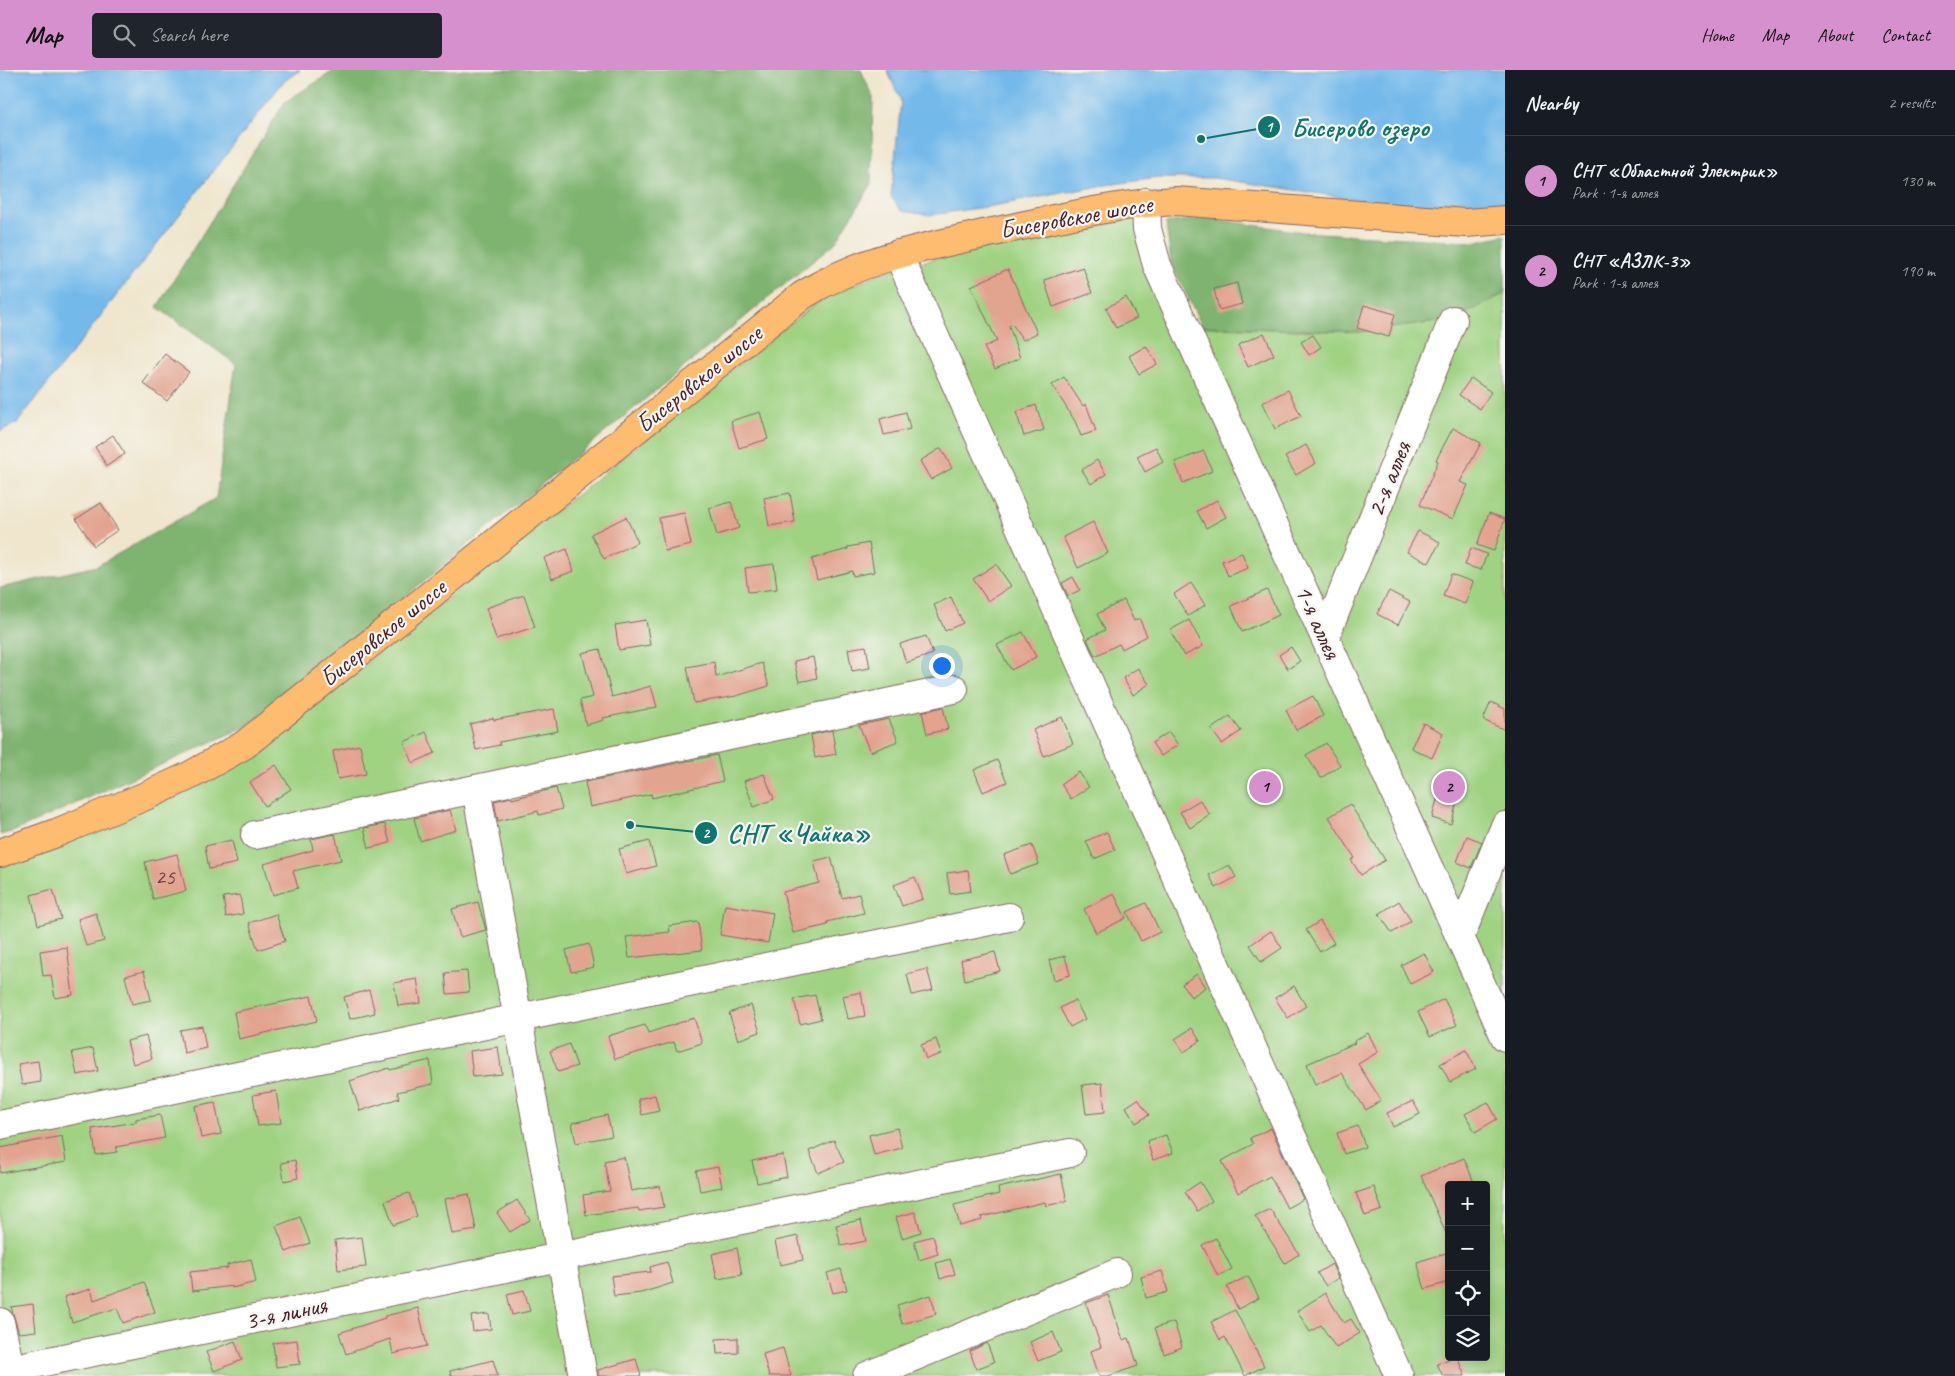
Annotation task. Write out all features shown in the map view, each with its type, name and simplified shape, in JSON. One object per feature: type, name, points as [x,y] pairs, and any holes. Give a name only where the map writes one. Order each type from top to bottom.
[{"type":"main road","name":"Бисеровское шоссе","points":[[0,853],[56,833],[148,795],[189,776],[244,745],[803,295],[845,272],[898,254],[1088,211],[1146,202],[1176,201],[1466,223],[1505,220]]},
{"type":"street","name":"1-я аллея","points":[[1146,202],[1146,229],[1157,265],[1505,1037]]},
{"type":"street","points":[[898,254],[1399,1376]]},
{"type":"street","name":"2-я аллея","points":[[1325,637],[1453,320]]},
{"type":"street","points":[[255,835],[954,689]]},
{"type":"street","points":[[476,789],[583,1376]]},
{"type":"street","points":[[1460,938],[1505,826]]},
{"type":"street","points":[[0,1125],[1009,917]]},
{"type":"street","name":"3-я линия","points":[[8,1372],[1070,1153]]},
{"type":"street","points":[[867,1376],[1117,1273]]},
{"type":"street","points":[[0,1322],[8,1372]]},
{"type":"green space","points":[[335,70],[861,70],[873,97],[871,185],[835,243],[249,725],[15,831],[0,835],[0,588],[97,566],[216,498],[236,364],[157,307],[285,102]]},
{"type":"green space","points":[[1146,216],[1185,326],[1360,332],[1453,320],[1505,293],[1505,1376],[0,1376],[0,866],[14,862],[251,756],[811,307],[856,283],[904,266],[1093,223]]},
{"type":"green space","points":[[1205,218],[1302,232],[1473,242],[1505,235],[1505,293],[1453,320],[1359,332],[1202,326],[1171,263],[1166,223]]},
{"type":"water","points":[[0,70],[300,70],[283,82],[17,423],[0,431]]},
{"type":"water","points":[[887,70],[1505,70],[1505,206],[1395,205],[1215,178],[1157,178],[930,215],[902,211],[891,197],[901,101]]},
{"type":"building","points":[[1083,267],[1092,293],[1053,307],[1044,280]]},
{"type":"building","points":[[1008,269],[1037,333],[1023,340],[1012,324],[1009,326],[1020,358],[995,369],[984,347],[997,341],[971,286]]},
{"type":"building","points":[[1237,283],[1242,304],[1219,310],[1214,289]]},
{"type":"building","points":[[1126,297],[1137,318],[1116,328],[1106,308]]},
{"type":"building","points":[[1364,305],[1395,314],[1389,337],[1357,328]]},
{"type":"building","points":[[1264,333],[1274,355],[1248,367],[1238,345]]},
{"type":"building","points":[[1313,335],[1321,347],[1309,355],[1301,342]]},
{"type":"building","points":[[1146,346],[1157,364],[1139,374],[1129,356]]},
{"type":"building","points":[[165,354],[189,372],[167,401],[143,383]]},
{"type":"building","points":[[1064,377],[1083,406],[1086,404],[1096,431],[1081,436],[1075,421],[1052,385]]},
{"type":"building","points":[[1471,378],[1491,392],[1480,409],[1459,395]]},
{"type":"building","points":[[1288,390],[1301,416],[1275,429],[1262,403]]},
{"type":"building","points":[[1036,405],[1044,430],[1024,436],[1016,412]]},
{"type":"building","points":[[760,412],[768,439],[739,448],[731,421]]},
{"type":"building","points":[[906,412],[910,429],[884,435],[880,419]]},
{"type":"building","points":[[1453,428],[1481,443],[1460,482],[1468,485],[1453,519],[1420,505],[1438,461],[1436,460]]},
{"type":"building","points":[[113,435],[125,454],[107,466],[95,447]]},
{"type":"building","points":[[1306,445],[1316,463],[1296,475],[1285,457]]},
{"type":"building","points":[[1156,447],[1163,462],[1145,472],[1137,456]]},
{"type":"building","points":[[941,448],[952,468],[931,480],[920,461]]},
{"type":"building","points":[[1204,451],[1212,471],[1183,483],[1175,462]]},
{"type":"building","points":[[1097,460],[1106,474],[1091,484],[1082,470]]},
{"type":"building","points":[[790,493],[795,522],[769,526],[764,498]]},
{"type":"building","points":[[1217,500],[1226,517],[1206,528],[1197,511]]},
{"type":"building","points":[[731,502],[739,528],[717,535],[709,508]]},
{"type":"building","points":[[101,503],[118,530],[94,546],[76,519]]},
{"type":"building","points":[[684,513],[691,545],[665,551],[659,518]]},
{"type":"building","points":[[1489,513],[1505,519],[1494,551],[1477,545]]},
{"type":"building","points":[[626,517],[638,542],[604,559],[591,534]]},
{"type":"building","points":[[1093,522],[1108,553],[1078,568],[1063,537]]},
{"type":"building","points":[[1418,531],[1440,542],[1429,563],[1407,552]]},
{"type":"building","points":[[869,543],[874,572],[853,576],[852,571],[817,580],[812,559],[848,549],[848,547]]},
{"type":"building","points":[[1471,548],[1487,554],[1481,570],[1465,565]]},
{"type":"building","points":[[567,549],[574,571],[552,579],[544,558]]},
{"type":"building","points":[[1242,553],[1248,568],[1228,576],[1222,561]]},
{"type":"building","points":[[774,564],[777,589],[748,592],[745,568]]},
{"type":"building","points":[[996,564],[1011,586],[988,601],[973,579]]},
{"type":"building","points":[[1451,574],[1473,582],[1465,604],[1443,596]]},
{"type":"building","points":[[1073,577],[1080,590],[1068,596],[1062,583]]},
{"type":"building","points":[[1191,583],[1205,605],[1188,616],[1174,594]]},
{"type":"building","points":[[1267,590],[1279,615],[1242,632],[1231,606]]},
{"type":"building","points":[[1389,591],[1410,602],[1398,625],[1377,614]]},
{"type":"building","points":[[524,595],[535,627],[496,639],[486,608]]},
{"type":"building","points":[[951,597],[963,623],[945,631],[934,605]]},
{"type":"building","points":[[1124,600],[1134,621],[1139,618],[1147,636],[1122,649],[1119,644],[1095,656],[1087,639],[1105,630],[1097,614]]},
{"type":"building","points":[[646,620],[650,645],[619,650],[615,625]]},
{"type":"building","points":[[1189,620],[1203,646],[1184,656],[1170,630]]},
{"type":"building","points":[[1023,632],[1036,657],[1011,670],[997,645]]},
{"type":"building","points":[[926,636],[933,654],[906,663],[900,644]]},
{"type":"building","points":[[866,646],[870,668],[852,671],[848,649]]},
{"type":"building","points":[[1291,647],[1300,661],[1288,669],[1279,655]]},
{"type":"building","points":[[600,649],[612,697],[651,686],[657,707],[603,718],[604,720],[586,725],[580,700],[593,697],[582,653]]},
{"type":"building","points":[[813,657],[817,678],[799,682],[794,661]]},
{"type":"building","points":[[714,662],[716,677],[762,663],[769,686],[736,696],[694,703],[687,667]]},
{"type":"building","points":[[1138,668],[1149,684],[1133,695],[1123,678]]},
{"type":"building","points":[[1313,696],[1323,716],[1296,730],[1286,710]]},
{"type":"building","points":[[1491,702],[1505,709],[1505,730],[1483,720]]},
{"type":"building","points":[[943,707],[948,729],[927,734],[922,712]]},
{"type":"building","points":[[554,709],[558,731],[499,742],[500,745],[476,750],[470,724],[493,718],[494,720]]},
{"type":"building","points":[[1230,716],[1241,731],[1222,744],[1211,729]]},
{"type":"building","points":[[1062,717],[1073,744],[1044,756],[1033,730]]},
{"type":"building","points":[[889,719],[898,741],[870,752],[859,725]]},
{"type":"building","points":[[1423,723],[1443,733],[1432,758],[1411,748]]},
{"type":"building","points":[[832,730],[836,754],[815,758],[811,735]]},
{"type":"building","points":[[426,732],[435,753],[413,763],[404,742]]},
{"type":"building","points":[[1169,732],[1178,745],[1161,756],[1152,743]]},
{"type":"building","points":[[1326,743],[1340,765],[1321,778],[1306,755]]},
{"type":"building","points":[[360,745],[366,774],[338,779],[333,751]]},
{"type":"building","points":[[717,755],[723,781],[652,798],[651,794],[590,807],[585,782]]},
{"type":"building","points":[[997,760],[1007,782],[983,792],[974,770]]},
{"type":"building","points":[[276,765],[291,789],[265,806],[250,782]]},
{"type":"building","points":[[1079,772],[1089,787],[1071,799],[1061,784]]},
{"type":"building","points":[[764,774],[774,799],[754,807],[744,781]]},
{"type":"building","points":[[556,788],[562,809],[539,815],[538,811],[498,821],[494,801],[511,797],[512,799]]},
{"type":"building","points":[[1438,796],[1457,802],[1451,824],[1432,818]]},
{"type":"building","points":[[1200,800],[1210,815],[1190,828],[1180,812]]},
{"type":"building","points":[[1350,804],[1385,860],[1361,875],[1351,860],[1355,858],[1329,817]]},
{"type":"building","points":[[450,810],[456,830],[420,841],[414,818]]},
{"type":"building","points":[[385,824],[390,843],[369,848],[364,828]]},
{"type":"building","points":[[1107,832],[1115,850],[1094,859],[1086,841]]},
{"type":"building","points":[[335,834],[341,860],[293,871],[298,888],[273,895],[264,864],[313,850],[311,839]]},
{"type":"building","points":[[1467,836],[1482,842],[1471,868],[1457,862]]},
{"type":"building","points":[[232,840],[237,863],[209,869],[205,846]]},
{"type":"building","points":[[649,841],[656,866],[626,874],[619,849]]},
{"type":"building","points":[[1032,845],[1039,864],[1010,874],[1004,855]]},
{"type":"building","points":[[177,854],[186,891],[153,899],[145,862]]},
{"type":"building","points":[[831,857],[842,898],[859,894],[864,913],[827,922],[828,925],[793,933],[783,892],[819,883],[814,861]]},
{"type":"building","points":[[1229,865],[1236,877],[1216,888],[1209,875]]},
{"type":"building","points":[[968,870],[971,891],[950,894],[947,873]]},
{"type":"building","points":[[915,877],[923,899],[902,906],[894,885]]},
{"type":"building","points":[[53,889],[61,919],[38,925],[31,895]]},
{"type":"building","points":[[1114,894],[1126,918],[1096,933],[1084,909]]},
{"type":"building","points":[[240,895],[243,914],[226,917],[223,897]]},
{"type":"building","points":[[1399,901],[1411,921],[1392,933],[1379,914]]},
{"type":"building","points":[[478,902],[486,930],[460,937],[452,909]]},
{"type":"building","points":[[1146,903],[1160,932],[1141,941],[1127,912]]},
{"type":"building","points":[[725,905],[773,913],[768,943],[720,935]]},
{"type":"building","points":[[96,913],[104,941],[86,946],[78,919]]},
{"type":"building","points":[[276,914],[285,941],[258,950],[249,923]]},
{"type":"building","points":[[1320,921],[1334,943],[1320,952],[1306,930]]},
{"type":"building","points":[[698,922],[702,950],[629,958],[626,937],[670,932],[669,926]]},
{"type":"building","points":[[1271,931],[1282,948],[1261,962],[1250,945]]},
{"type":"building","points":[[589,944],[594,967],[571,972],[566,950]]},
{"type":"building","points":[[67,947],[73,995],[55,998],[51,975],[43,976],[40,951]]},
{"type":"building","points":[[995,952],[1000,971],[965,980],[961,960]]},
{"type":"building","points":[[1424,953],[1434,972],[1410,984],[1401,965]]},
{"type":"building","points":[[1065,956],[1070,975],[1054,980],[1049,960]]},
{"type":"building","points":[[927,969],[933,990],[912,995],[907,974]]},
{"type":"building","points":[[144,971],[151,1000],[132,1004],[125,976]]},
{"type":"building","points":[[467,971],[469,992],[447,994],[445,973]]},
{"type":"building","points":[[1197,974],[1206,987],[1191,997],[1182,984]]},
{"type":"building","points":[[417,979],[421,1003],[398,1006],[394,983]]},
{"type":"building","points":[[1294,986],[1306,1006],[1288,1018],[1275,998]]},
{"type":"building","points":[[369,990],[375,1013],[350,1019],[344,997]]},
{"type":"building","points":[[861,992],[865,1016],[848,1019],[843,996]]},
{"type":"building","points":[[815,995],[821,1019],[800,1024],[794,999]]},
{"type":"building","points":[[311,996],[317,1021],[239,1039],[234,1012]]},
{"type":"building","points":[[1444,999],[1457,1025],[1430,1037],[1418,1012]]},
{"type":"building","points":[[1075,1000],[1085,1019],[1070,1027],[1060,1008]]},
{"type":"building","points":[[751,1005],[760,1032],[738,1040],[729,1013]]},
{"type":"building","points":[[694,1018],[702,1043],[677,1051],[674,1042],[615,1059],[608,1036],[645,1025],[648,1033]]},
{"type":"building","points":[[202,1026],[206,1048],[184,1053],[180,1030]]},
{"type":"building","points":[[1192,1028],[1200,1041],[1184,1052],[1175,1039]]},
{"type":"building","points":[[1368,1033],[1378,1052],[1358,1064],[1381,1100],[1366,1110],[1342,1073],[1315,1085],[1307,1064],[1355,1043],[1354,1041]]},
{"type":"building","points":[[146,1036],[152,1059],[133,1064],[127,1041]]},
{"type":"building","points":[[936,1039],[941,1054],[926,1059],[921,1045]]},
{"type":"building","points":[[569,1044],[577,1066],[558,1072],[550,1051]]},
{"type":"building","points":[[498,1047],[502,1074],[473,1077],[470,1051]]},
{"type":"building","points":[[93,1048],[98,1071],[77,1075],[72,1052]]},
{"type":"building","points":[[1466,1050],[1476,1069],[1450,1082],[1440,1064]]},
{"type":"building","points":[[430,1060],[433,1084],[397,1092],[399,1098],[360,1111],[350,1081],[389,1068],[390,1070]]},
{"type":"building","points":[[38,1061],[41,1082],[22,1085],[18,1064]]},
{"type":"building","points":[[1102,1083],[1105,1112],[1086,1114],[1082,1085]]},
{"type":"building","points":[[276,1091],[281,1123],[258,1126],[253,1095]]},
{"type":"building","points":[[655,1095],[659,1111],[642,1115],[638,1099]]},
{"type":"building","points":[[1138,1099],[1149,1115],[1136,1123],[1126,1107]]},
{"type":"building","points":[[1413,1101],[1420,1114],[1393,1127],[1387,1113]]},
{"type":"building","points":[[215,1102],[221,1134],[201,1138],[195,1106]]},
{"type":"building","points":[[1488,1102],[1497,1119],[1475,1132],[1465,1114]]},
{"type":"building","points":[[160,1115],[165,1138],[116,1147],[117,1152],[96,1155],[92,1129],[136,1122],[136,1119]]},
{"type":"building","points":[[607,1115],[612,1136],[576,1143],[572,1123]]},
{"type":"building","points":[[1358,1126],[1365,1147],[1344,1154],[1337,1133]]},
{"type":"building","points":[[897,1128],[902,1148],[874,1155],[869,1135]]},
{"type":"building","points":[[1271,1128],[1303,1199],[1287,1208],[1270,1176],[1238,1193],[1222,1161],[1253,1144],[1250,1138]]},
{"type":"building","points":[[1166,1135],[1173,1153],[1153,1160],[1147,1141]]},
{"type":"building","points":[[62,1136],[66,1162],[0,1173],[0,1148]]},
{"type":"building","points":[[834,1140],[844,1162],[818,1173],[809,1151]]},
{"type":"building","points":[[783,1155],[787,1177],[757,1183],[752,1161]]},
{"type":"building","points":[[624,1157],[631,1191],[660,1186],[664,1207],[639,1211],[638,1208],[586,1215],[583,1195],[610,1191],[604,1161]]},
{"type":"building","points":[[1464,1158],[1473,1181],[1445,1181],[1445,1231],[1421,1176]]},
{"type":"building","points":[[295,1160],[298,1178],[284,1181],[281,1163]]},
{"type":"building","points":[[718,1167],[722,1187],[700,1191],[696,1171]]},
{"type":"building","points":[[1061,1174],[1067,1201],[1046,1206],[1045,1202],[981,1217],[982,1220],[960,1226],[954,1205],[999,1194],[998,1188]]},
{"type":"building","points":[[1200,1182],[1212,1201],[1197,1211],[1185,1192]]},
{"type":"building","points":[[1374,1187],[1382,1210],[1365,1216],[1356,1193]]},
{"type":"building","points":[[409,1193],[417,1216],[393,1225],[385,1201]]},
{"type":"building","points":[[469,1194],[476,1230],[452,1234],[445,1199]]},
{"type":"building","points":[[517,1200],[530,1220],[510,1232],[497,1213]]},
{"type":"building","points":[[1270,1209],[1299,1254],[1285,1263],[1255,1216]]},
{"type":"building","points":[[915,1212],[921,1232],[902,1238],[896,1217]]},
{"type":"building","points":[[300,1217],[310,1243],[286,1252],[276,1226]]},
{"type":"building","points":[[861,1220],[866,1241],[841,1246],[836,1225]]},
{"type":"building","points":[[798,1236],[803,1260],[780,1265],[775,1241]]},
{"type":"building","points":[[933,1236],[938,1254],[919,1260],[914,1241]]},
{"type":"building","points":[[362,1237],[366,1267],[338,1270],[335,1240]]},
{"type":"building","points":[[1216,1238],[1232,1269],[1218,1276],[1202,1245]]},
{"type":"building","points":[[737,1248],[742,1275],[717,1279],[712,1254]]},
{"type":"building","points":[[1445,1253],[1445,1283],[1425,1289],[1417,1262]]},
{"type":"building","points":[[251,1259],[256,1282],[232,1288],[232,1286],[192,1291],[190,1272],[228,1268],[227,1265]]},
{"type":"building","points":[[950,1259],[955,1274],[940,1279],[936,1263]]},
{"type":"building","points":[[667,1262],[673,1283],[641,1293],[614,1296],[611,1276],[651,1272],[650,1267]]},
{"type":"building","points":[[1332,1264],[1338,1278],[1326,1286],[1317,1273]]},
{"type":"building","points":[[841,1269],[847,1290],[833,1293],[827,1273]]},
{"type":"building","points":[[1162,1271],[1168,1292],[1146,1298],[1141,1277]]},
{"type":"building","points":[[1248,1276],[1259,1298],[1238,1309],[1227,1287]]},
{"type":"building","points":[[144,1282],[155,1312],[123,1323],[117,1308],[72,1322],[64,1297],[91,1289],[94,1300]]},
{"type":"building","points":[[524,1290],[530,1311],[512,1315],[507,1294]]},
{"type":"building","points":[[1325,1293],[1344,1323],[1351,1319],[1360,1333],[1336,1348],[1321,1325],[1310,1332],[1297,1311]]},
{"type":"building","points":[[931,1295],[936,1314],[902,1324],[897,1305]]},
{"type":"building","points":[[1108,1295],[1123,1340],[1129,1338],[1138,1366],[1108,1376],[1099,1376],[1091,1351],[1101,1347],[1086,1303]]},
{"type":"building","points":[[33,1304],[36,1331],[19,1333],[11,1307]]},
{"type":"building","points":[[418,1308],[427,1346],[393,1354],[390,1339],[346,1354],[339,1333],[385,1318],[385,1316]]},
{"type":"building","points":[[1235,1310],[1264,1366],[1245,1376],[1225,1337],[1220,1340],[1211,1322]]},
{"type":"building","points":[[489,1314],[491,1329],[473,1331],[471,1316]]},
{"type":"building","points":[[1174,1322],[1182,1347],[1164,1354],[1155,1328]]},
{"type":"building","points":[[1053,1332],[1061,1352],[1038,1361],[1030,1342]]},
{"type":"building","points":[[738,1338],[738,1353],[717,1354],[716,1339]]},
{"type":"building","points":[[297,1340],[300,1364],[276,1367],[273,1343]]},
{"type":"building","points":[[235,1341],[242,1360],[214,1371],[206,1352]]},
{"type":"building","points":[[987,1343],[994,1362],[976,1369],[970,1351]]},
{"type":"building","points":[[783,1348],[791,1376],[769,1376],[763,1354]]},
{"type":"building","points":[[636,1359],[641,1376],[598,1376],[598,1370]]},
{"type":"building","points":[[493,1360],[498,1376],[451,1376],[450,1371]]},
{"type":"building","points":[[1445,1360],[1459,1361],[1465,1376],[1443,1376],[1437,1364]]},
{"type":"place","name":"Бисерово озеро","points":[[1201,139]]},
{"type":"place","name":"СНТ «Областной Электрик»","points":[[1265,787]]},
{"type":"place","name":"СНТ «АЗЛК-3»","points":[[1449,787]]},
{"type":"place","name":"СНТ «Чайка»","points":[[630,825]]}]
